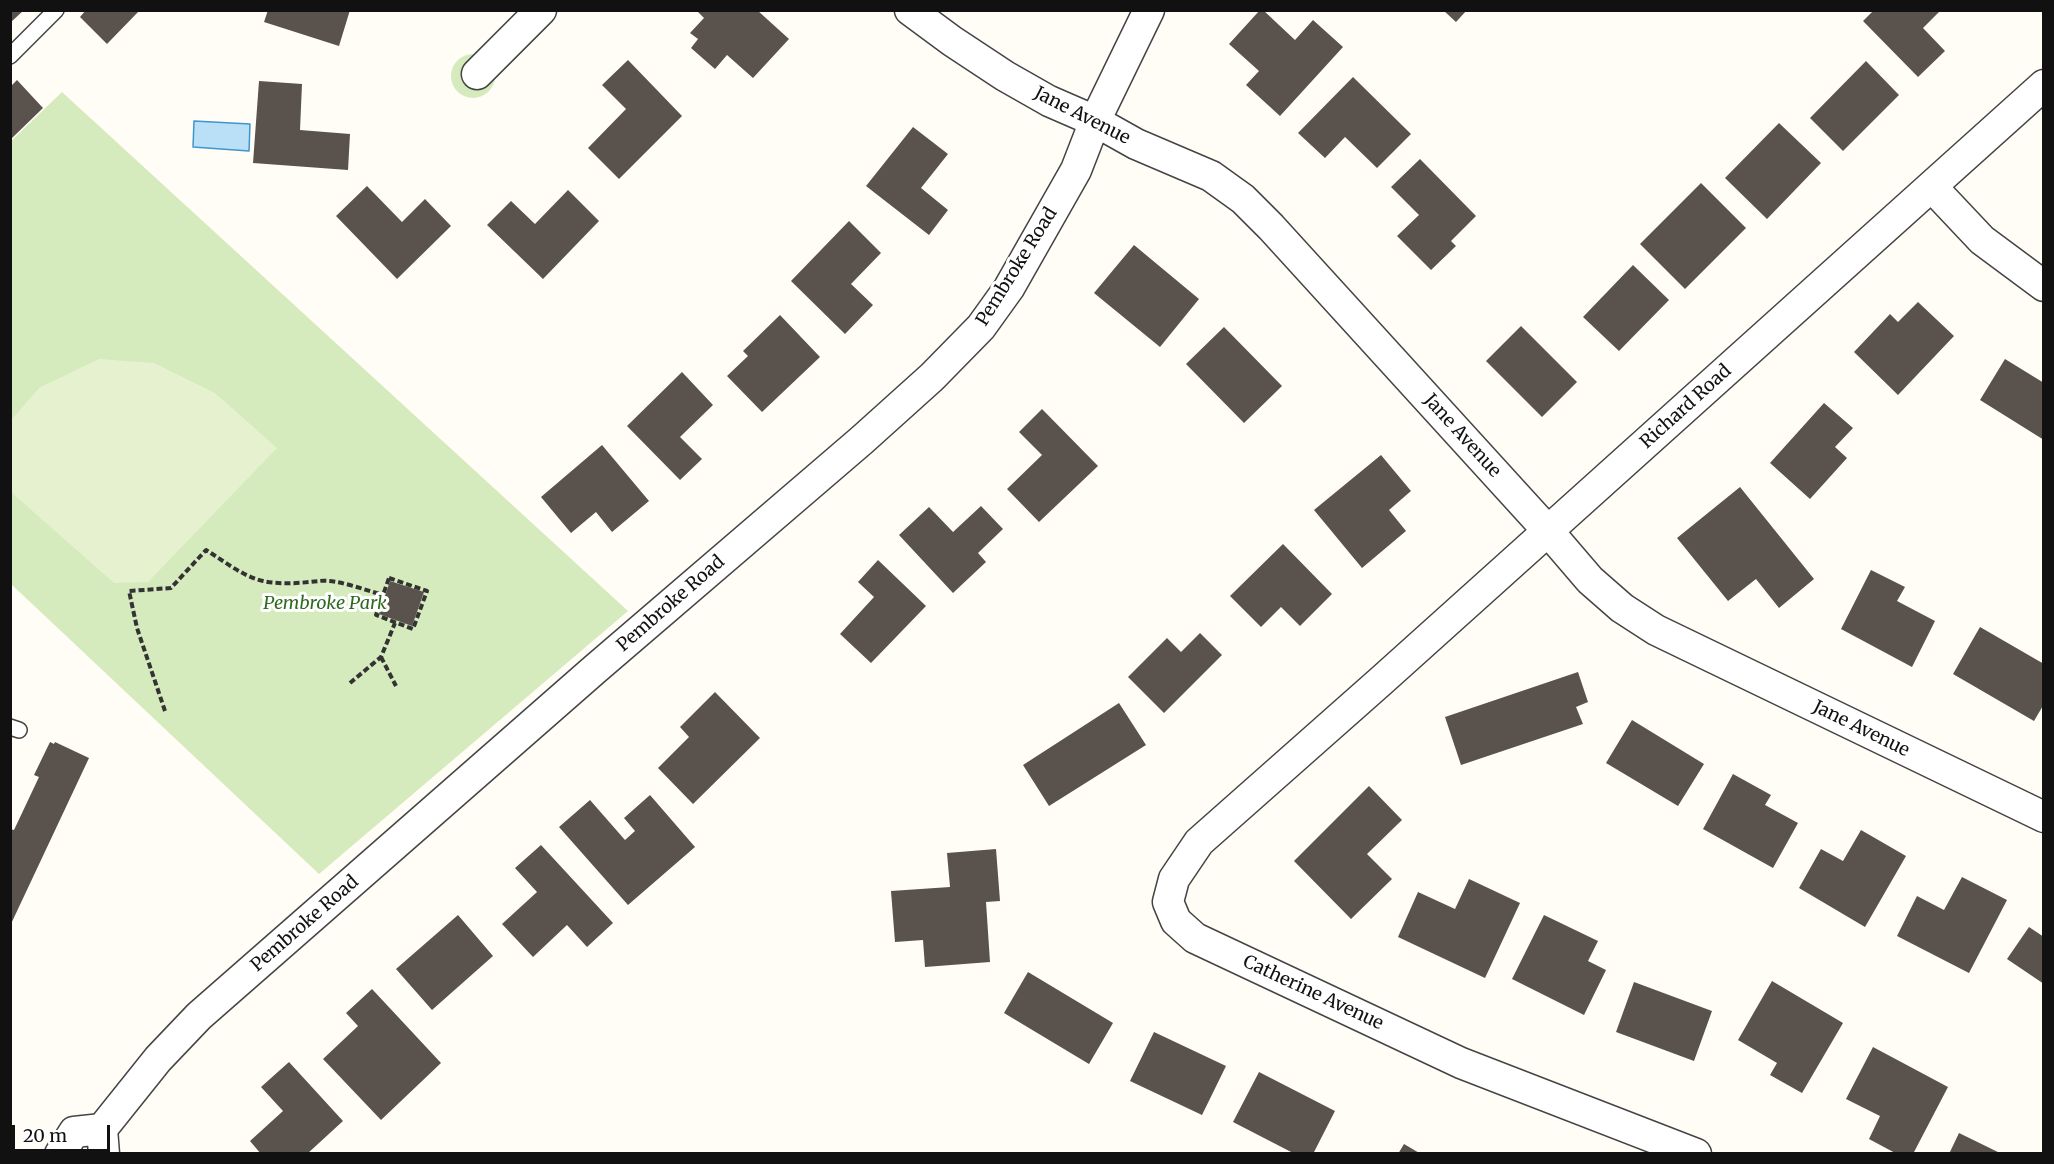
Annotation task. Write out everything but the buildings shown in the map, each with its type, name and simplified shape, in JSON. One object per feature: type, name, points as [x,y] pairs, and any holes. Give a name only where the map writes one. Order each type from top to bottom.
[{"type":"street","points":[[477,74],[541,10]]},
{"type":"street","name":"Jane Avenue","points":[[910,10],[1005,76],[1049,101],[1095,121],[1136,144],[1211,176],[1244,200],[1548,531],[1590,580],[1622,608],[1656,630],[2043,817]]},
{"type":"street","name":"Pembroke Road","points":[[60,1154],[74,1132],[103,1142],[158,1059],[199,1016],[585,678],[862,440],[932,377],[973,336],[1009,288],[1076,170],[1095,121],[1149,10]]},
{"type":"street","name":"Richard Road","points":[[1328,729],[2043,85]]},
{"type":"street","points":[[1932,187],[1982,240],[2043,286]]},
{"type":"street","name":"Catherine Avenue","points":[[1328,729],[1199,843],[1174,879],[1168,902],[1176,921],[1195,938],[1461,1063],[1696,1154]]},
{"type":"lane","points":[[10,56],[56,10]]},
{"type":"path","points":[[165,711],[137,628],[129,591],[171,588],[206,550],[246,575],[264,581],[309,584],[321,581],[383,595]]},
{"type":"path","points":[[389,578],[427,591],[413,629],[395,623],[376,615],[389,578]]},
{"type":"path","points":[[350,683],[381,657],[395,623]]},
{"type":"path","points":[[381,657],[396,686]]},
{"type":"green space","points":[[473,54],[488,61],[495,76],[488,91],[473,98],[458,91],[451,76],[458,61]]},
{"type":"green space","name":"Pembroke Park","points":[[62,92],[628,611],[319,874],[11,584],[10,142]]},
{"type":"green space","points":[[99,359],[154,363],[215,393],[277,448],[148,582],[114,583],[11,492],[11,420],[39,388]]},
{"type":"water","points":[[194,121],[250,124],[249,151],[193,147]]}]
